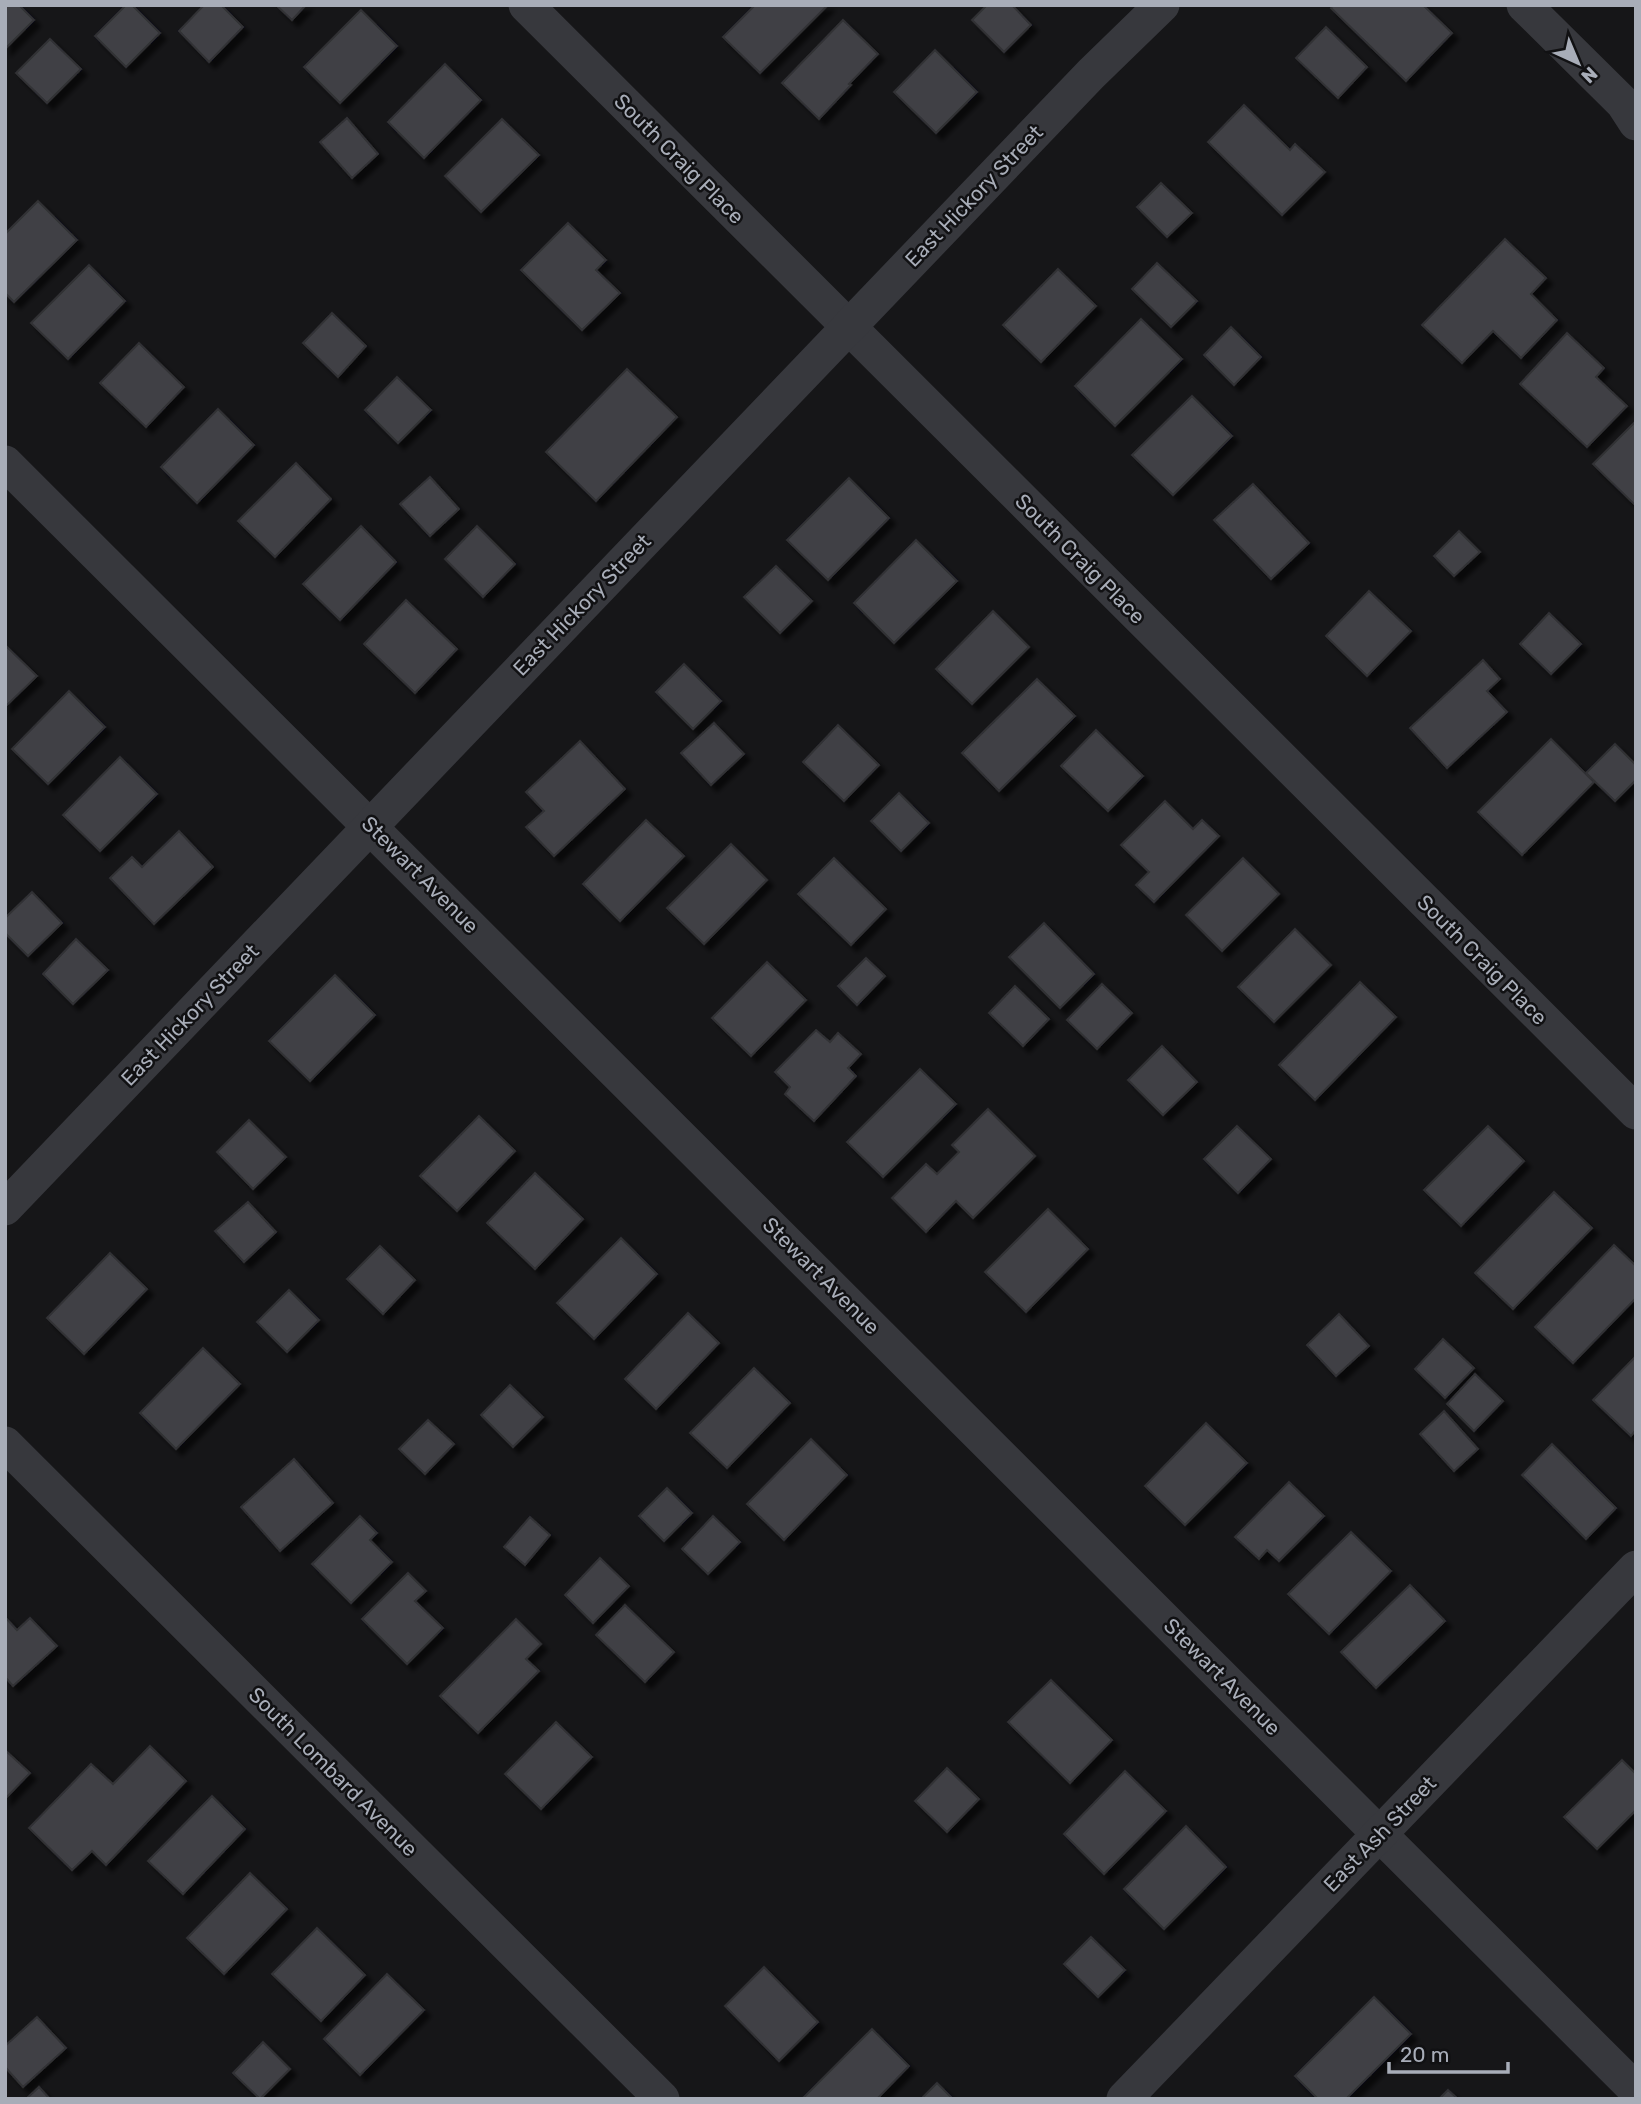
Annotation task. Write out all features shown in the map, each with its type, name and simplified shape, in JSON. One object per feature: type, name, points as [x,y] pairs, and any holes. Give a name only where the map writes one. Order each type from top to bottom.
[{"type":"street","name":"South Craig Place","points":[[526,5],[1636,1112]]},
{"type":"street","name":"East Hickory Street","points":[[5,1208],[1082,83],[1161,5]]},
{"type":"street","points":[[1524,5],[1623,103],[1636,123]]},
{"type":"street","name":"Stewart Avenue","points":[[5,463],[1636,2090]]},
{"type":"street","name":"South Lombard Avenue","points":[[5,1444],[662,2099]]},
{"type":"street","name":"East Ash Street","points":[[1124,2099],[1636,1568]]},
{"type":"building","points":[[5,5],[19,5],[34,20],[5,49]]},
{"type":"building","points":[[126,5],[132,5],[160,33],[126,67],[95,36]]},
{"type":"building","points":[[204,5],[221,5],[243,27],[209,62],[179,31]]},
{"type":"building","points":[[276,5],[306,5],[292,20]]},
{"type":"building","points":[[755,5],[828,5],[760,73],[723,37]]},
{"type":"building","points":[[987,5],[1012,5],[1031,25],[1004,52],[972,20]]},
{"type":"building","points":[[1333,5],[1423,5],[1452,33],[1406,81],[1331,8]]},
{"type":"building","points":[[361,10],[397,46],[340,103],[304,67]]},
{"type":"building","points":[[843,20],[878,54],[819,119],[782,83]]},
{"type":"building","points":[[1326,27],[1367,67],[1338,98],[1296,58]]},
{"type":"building","points":[[50,39],[81,69],[47,103],[16,73]]},
{"type":"building","points":[[935,50],[977,92],[936,133],[894,92]]},
{"type":"building","points":[[445,64],[481,100],[424,158],[388,122]]},
{"type":"building","points":[[1244,105],[1290,150],[1295,144],[1325,172],[1282,215],[1208,142]]},
{"type":"building","points":[[347,118],[378,154],[352,178],[320,142]]},
{"type":"building","points":[[502,119],[539,155],[481,212],[445,176]]},
{"type":"building","points":[[1161,183],[1192,213],[1167,237],[1137,207]]},
{"type":"building","points":[[38,201],[77,240],[14,302],[5,296],[5,234]]},
{"type":"building","points":[[568,223],[606,260],[596,270],[620,293],[582,330],[521,270]]},
{"type":"building","points":[[1505,239],[1546,278],[1531,294],[1557,320],[1521,358],[1493,331],[1462,363],[1422,325]]},
{"type":"building","points":[[1157,263],[1197,301],[1171,327],[1132,289]]},
{"type":"building","points":[[89,265],[125,301],[68,359],[31,323]]},
{"type":"building","points":[[1058,269],[1096,306],[1041,362],[1003,325]]},
{"type":"building","points":[[332,313],[366,346],[338,377],[303,343]]},
{"type":"building","points":[[1141,319],[1182,359],[1115,426],[1075,386]]},
{"type":"building","points":[[1231,327],[1261,357],[1234,385],[1204,355]]},
{"type":"building","points":[[1567,333],[1604,368],[1596,377],[1627,406],[1587,447],[1520,384]]},
{"type":"building","points":[[139,343],[184,387],[146,427],[100,383]]},
{"type":"building","points":[[627,369],[677,417],[596,501],[546,452]]},
{"type":"building","points":[[397,377],[431,410],[398,443],[365,410]]},
{"type":"building","points":[[1192,396],[1232,436],[1173,495],[1132,455]]},
{"type":"building","points":[[218,409],[254,445],[197,503],[161,467]]},
{"type":"building","points":[[1636,421],[1636,506],[1593,464]]},
{"type":"building","points":[[296,463],[331,499],[275,557],[238,521]]},
{"type":"building","points":[[430,477],[459,509],[430,536],[400,504]]},
{"type":"building","points":[[849,478],[889,518],[828,580],[787,540]]},
{"type":"building","points":[[1253,484],[1309,543],[1271,579],[1214,520]]},
{"type":"building","points":[[361,526],[396,562],[340,620],[303,584]]},
{"type":"building","points":[[477,526],[515,564],[483,597],[445,559]]},
{"type":"building","points":[[1459,531],[1480,552],[1454,576],[1434,556]]},
{"type":"building","points":[[916,540],[957,581],[894,643],[854,603]]},
{"type":"building","points":[[776,566],[812,601],[780,633],[744,597]]},
{"type":"building","points":[[1369,591],[1411,631],[1367,676],[1326,636]]},
{"type":"building","points":[[406,600],[457,649],[415,693],[364,644]]},
{"type":"building","points":[[993,611],[1029,647],[972,704],[936,669]]},
{"type":"building","points":[[1549,613],[1581,644],[1551,674],[1520,644]]},
{"type":"building","points":[[5,645],[37,676],[5,707]]},
{"type":"building","points":[[1483,660],[1500,679],[1487,691],[1507,712],[1447,768],[1410,728]]},
{"type":"building","points":[[684,664],[721,701],[693,729],[656,692]]},
{"type":"building","points":[[1037,679],[1075,716],[999,791],[962,753]]},
{"type":"building","points":[[69,691],[105,727],[48,784],[12,749]]},
{"type":"building","points":[[714,723],[744,754],[711,785],[681,753]]},
{"type":"building","points":[[838,725],[879,765],[844,801],[803,762]]},
{"type":"building","points":[[1096,730],[1143,776],[1108,811],[1061,766]]},
{"type":"building","points":[[1551,739],[1594,782],[1522,855],[1478,812]]},
{"type":"building","points":[[580,741],[625,789],[554,856],[526,827],[544,811],[526,792]]},
{"type":"building","points":[[1615,744],[1636,765],[1636,780],[1615,801],[1586,773]]},
{"type":"building","points":[[120,757],[157,794],[100,851],[63,815]]},
{"type":"building","points":[[899,793],[929,823],[901,851],[871,821]]},
{"type":"building","points":[[1165,801],[1193,829],[1202,820],[1219,836],[1154,902],[1136,885],[1149,872],[1121,845]]},
{"type":"building","points":[[646,820],[684,856],[620,921],[583,884]]},
{"type":"building","points":[[179,831],[213,867],[154,924],[110,878],[132,857],[142,867]]},
{"type":"building","points":[[731,844],[767,880],[704,944],[667,908]]},
{"type":"building","points":[[834,858],[886,909],[851,945],[798,894]]},
{"type":"building","points":[[1243,858],[1279,894],[1222,951],[1186,915]]},
{"type":"building","points":[[32,892],[62,923],[28,956],[5,933],[5,918]]},
{"type":"building","points":[[1044,923],[1094,974],[1060,1008],[1009,957]]},
{"type":"building","points":[[1295,929],[1331,965],[1274,1022],[1238,987]]},
{"type":"building","points":[[76,939],[108,970],[73,1004],[43,974]]},
{"type":"building","points":[[866,958],[885,976],[857,1005],[838,986]]},
{"type":"building","points":[[767,962],[806,1000],[751,1056],[712,1018]]},
{"type":"building","points":[[335,975],[375,1015],[310,1081],[269,1041]]},
{"type":"building","points":[[1360,982],[1396,1017],[1315,1100],[1279,1065]]},
{"type":"building","points":[[1102,984],[1132,1013],[1097,1049],[1067,1020]]},
{"type":"building","points":[[1015,986],[1049,1019],[1023,1046],[989,1013]]},
{"type":"building","points":[[816,1030],[830,1042],[838,1033],[861,1054],[848,1068],[856,1076],[814,1121],[785,1094],[790,1087],[775,1072]]},
{"type":"building","points":[[1162,1046],[1197,1082],[1163,1115],[1128,1080]]},
{"type":"building","points":[[920,1069],[956,1104],[883,1177],[847,1142]]},
{"type":"building","points":[[988,1109],[1035,1156],[973,1218],[956,1201],[926,1232],[892,1198],[926,1164],[937,1174],[959,1152],[952,1145]]},
{"type":"building","points":[[479,1116],[515,1151],[457,1211],[420,1176]]},
{"type":"building","points":[[249,1120],[286,1157],[253,1189],[217,1152]]},
{"type":"building","points":[[1237,1126],[1271,1159],[1238,1193],[1204,1159]]},
{"type":"building","points":[[1488,1126],[1524,1161],[1461,1226],[1424,1190]]},
{"type":"building","points":[[535,1173],[583,1219],[535,1269],[487,1223]]},
{"type":"building","points":[[1554,1192],[1592,1228],[1513,1309],[1475,1273]]},
{"type":"building","points":[[248,1202],[276,1232],[244,1262],[215,1231]]},
{"type":"building","points":[[1048,1209],[1088,1249],[1026,1312],[985,1272]]},
{"type":"building","points":[[621,1238],[657,1274],[594,1339],[557,1303]]},
{"type":"building","points":[[1614,1245],[1636,1266],[1636,1298],[1573,1363],[1535,1327]]},
{"type":"building","points":[[380,1246],[415,1280],[383,1314],[347,1279]]},
{"type":"building","points":[[110,1253],[147,1289],[84,1354],[47,1318]]},
{"type":"building","points":[[289,1290],[319,1320],[287,1352],[257,1322]]},
{"type":"building","points":[[688,1313],[719,1343],[656,1409],[625,1379]]},
{"type":"building","points":[[1339,1314],[1369,1346],[1336,1376],[1307,1345]]},
{"type":"building","points":[[1443,1339],[1474,1368],[1445,1398],[1415,1369]]},
{"type":"building","points":[[203,1348],[240,1384],[176,1449],[140,1413]]},
{"type":"building","points":[[1636,1356],[1636,1430],[1631,1436],[1593,1400]]},
{"type":"building","points":[[754,1368],[790,1403],[727,1468],[690,1433]]},
{"type":"building","points":[[1475,1374],[1503,1401],[1474,1431],[1447,1404]]},
{"type":"building","points":[[510,1385],[543,1417],[513,1447],[481,1415]]},
{"type":"building","points":[[1444,1411],[1478,1449],[1454,1471],[1420,1434]]},
{"type":"building","points":[[428,1420],[454,1444],[425,1474],[399,1449]]},
{"type":"building","points":[[1206,1423],[1247,1463],[1185,1525],[1145,1486]]},
{"type":"building","points":[[811,1439],[847,1475],[784,1540],[747,1504]]},
{"type":"building","points":[[1552,1444],[1616,1508],[1586,1539],[1522,1475]]},
{"type":"building","points":[[294,1459],[333,1503],[280,1551],[241,1507]]},
{"type":"building","points":[[1289,1482],[1324,1516],[1279,1561],[1267,1550],[1259,1559],[1235,1537]]},
{"type":"building","points":[[667,1488],[692,1513],[664,1541],[639,1516]]},
{"type":"building","points":[[360,1516],[377,1533],[370,1540],[392,1562],[351,1603],[312,1564]]},
{"type":"building","points":[[713,1516],[740,1542],[708,1574],[682,1549]]},
{"type":"building","points":[[530,1517],[550,1535],[525,1565],[504,1547]]},
{"type":"building","points":[[1351,1532],[1391,1571],[1329,1634],[1288,1594]]},
{"type":"building","points":[[600,1558],[629,1586],[593,1623],[565,1595]]},
{"type":"building","points":[[408,1573],[426,1591],[415,1601],[443,1628],[407,1664],[362,1619]]},
{"type":"building","points":[[1410,1585],[1445,1621],[1376,1688],[1341,1652]]},
{"type":"building","points":[[625,1605],[674,1652],[645,1682],[596,1635]]},
{"type":"building","points":[[5,1617],[17,1630],[30,1618],[57,1646],[13,1686],[5,1677]]},
{"type":"building","points":[[516,1619],[541,1644],[526,1659],[539,1671],[478,1733],[440,1696]]},
{"type":"building","points":[[1051,1680],[1112,1740],[1070,1783],[1008,1722]]},
{"type":"building","points":[[556,1722],[592,1757],[541,1809],[505,1774]]},
{"type":"building","points":[[150,1746],[186,1781],[106,1865],[92,1851],[72,1870],[29,1828],[91,1764],[113,1784]]},
{"type":"building","points":[[5,1750],[30,1773],[5,1799]]},
{"type":"building","points":[[1622,1760],[1636,1774],[1636,1810],[1597,1849],[1564,1817]]},
{"type":"building","points":[[947,1768],[979,1799],[947,1832],[915,1801]]},
{"type":"building","points":[[1125,1771],[1166,1811],[1104,1874],[1064,1834]]},
{"type":"building","points":[[212,1796],[245,1829],[183,1894],[148,1861]]},
{"type":"building","points":[[1186,1826],[1226,1867],[1164,1929],[1124,1889]]},
{"type":"building","points":[[250,1873],[287,1909],[224,1974],[187,1938]]},
{"type":"building","points":[[317,1928],[365,1975],[321,2021],[272,1974]]},
{"type":"building","points":[[1091,1937],[1125,1970],[1098,1997],[1064,1964]]},
{"type":"building","points":[[764,1967],[818,2022],[779,2061],[725,2006]]},
{"type":"building","points":[[387,1974],[424,2010],[360,2075],[324,2039]]},
{"type":"building","points":[[1374,1997],[1411,2034],[1346,2099],[1318,2099],[1295,2076]]},
{"type":"building","points":[[37,2017],[66,2048],[23,2087],[5,2067],[5,2046]]},
{"type":"building","points":[[872,2029],[909,2066],[877,2099],[806,2099],[804,2097]]},
{"type":"building","points":[[263,2042],[290,2069],[260,2099],[233,2073]]},
{"type":"building","points":[[937,2083],[953,2099],[921,2099]]},
{"type":"building","points":[[39,2087],[50,2099],[26,2099]]},
{"type":"building","points":[[1448,2090],[1458,2099],[1439,2099]]}]
